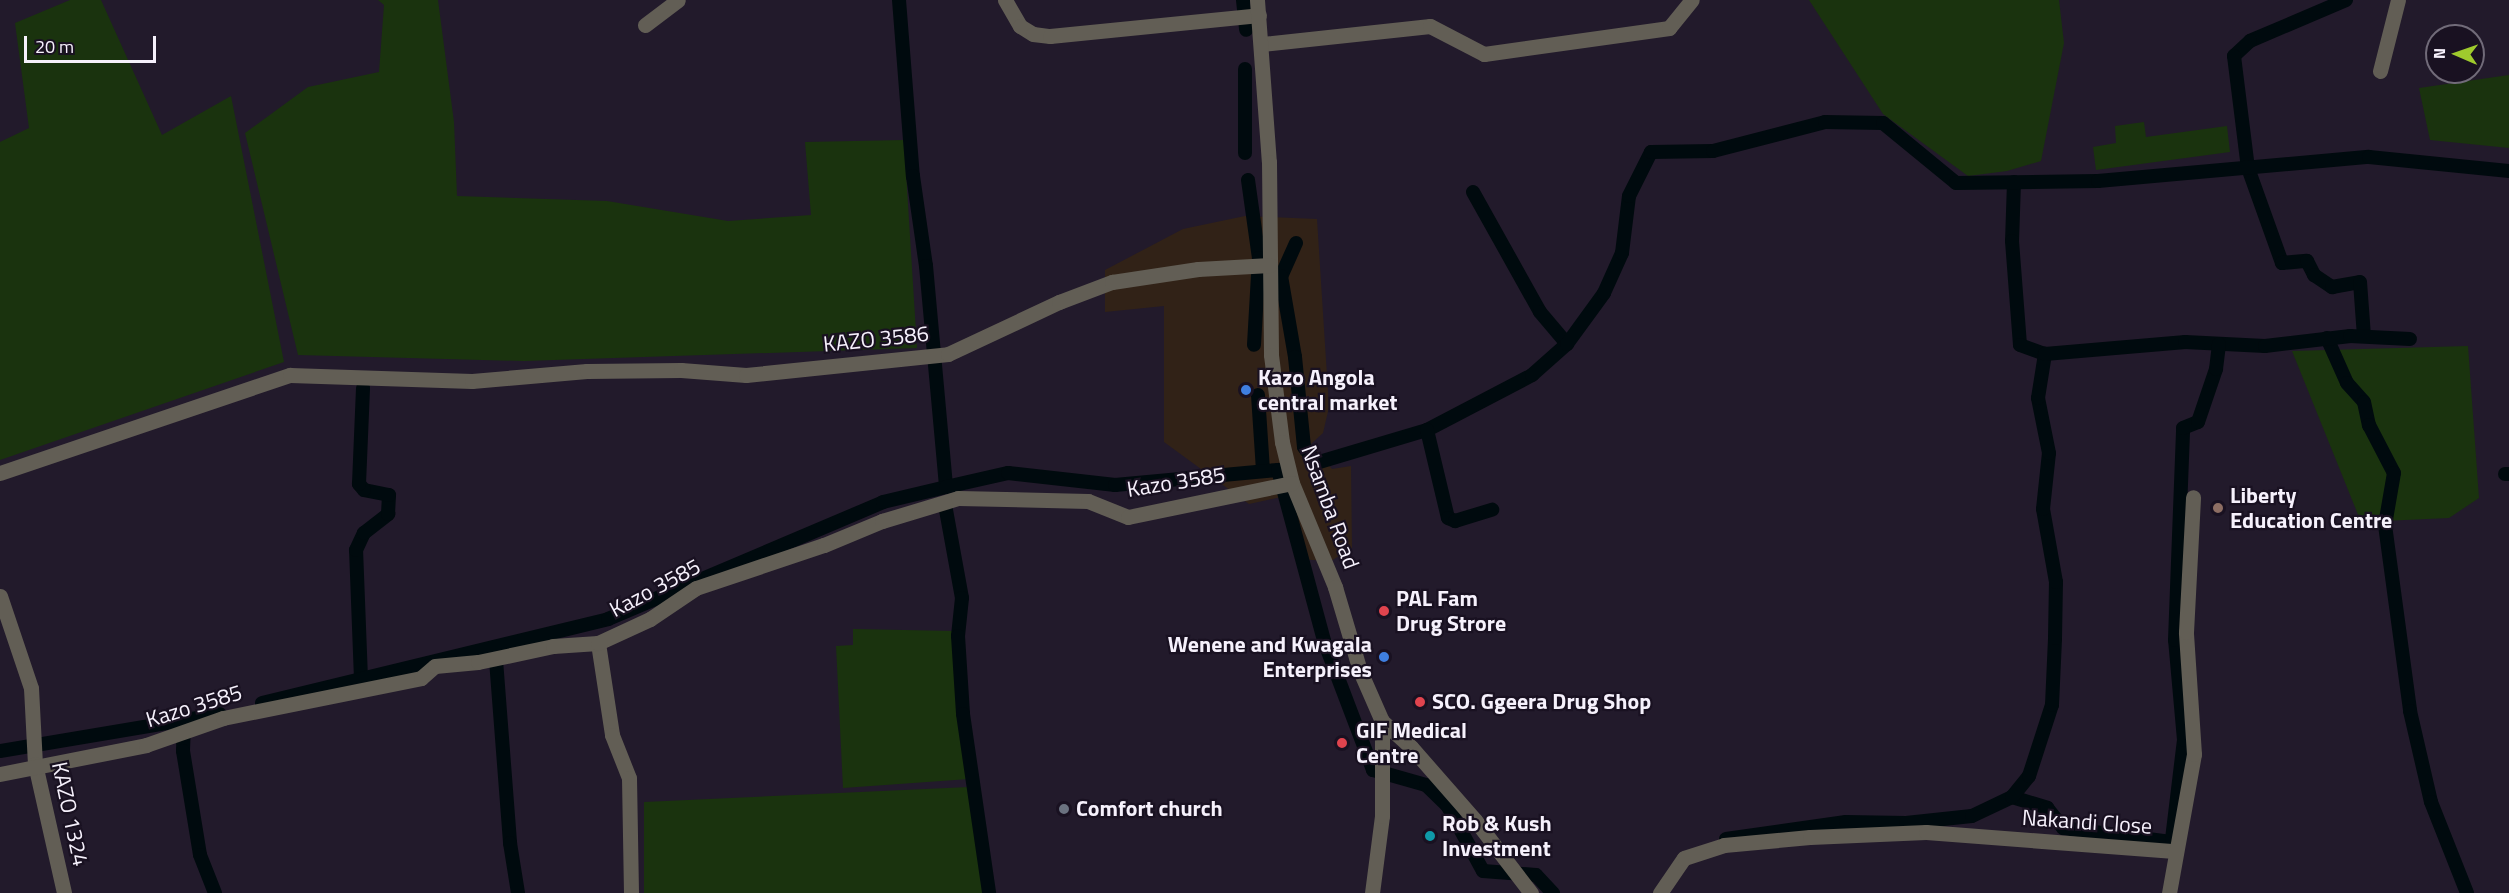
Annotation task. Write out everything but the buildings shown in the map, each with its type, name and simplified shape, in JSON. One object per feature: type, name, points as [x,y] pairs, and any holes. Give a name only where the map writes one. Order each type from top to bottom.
[{"type":"street","points":[[645,25],[678,0]]},
{"type":"street","points":[[1005,0],[1020,26],[1050,36],[1258,7]]},
{"type":"street","points":[[1262,44],[1430,26],[1484,54],[1669,28],[1692,0]]},
{"type":"street","points":[[2380,71],[2398,0]]},
{"type":"street","name":"Nsamba Road","points":[[1258,7],[1269,162],[1270,355],[1282,442],[1292,483],[1335,586],[1360,671],[1382,722],[1411,747],[1475,820],[1531,893]]},
{"type":"street","name":"KAZO 3586","points":[[0,473],[290,375],[472,381],[587,370],[681,370],[746,375],[948,354],[1112,282],[1198,269],[1270,265]]},
{"type":"street","name":"Kazo 3585","points":[[0,774],[35,764],[146,745],[223,718],[421,678],[435,666],[478,662],[553,646],[598,643],[650,619],[696,588],[824,545],[882,521],[958,498],[1088,501],[1128,517],[1292,483]]},
{"type":"street","name":"Nakandi Close","points":[[1660,893],[1684,858],[1724,845],[1810,837],[1926,832],[2174,851],[2194,754],[2186,632],[2193,496]]},
{"type":"street","name":"KAZO 1324","points":[[0,596],[31,688],[32,744],[35,764],[64,893]]},
{"type":"street","points":[[598,643],[612,735],[629,778],[631,893]]},
{"type":"street","points":[[1372,893],[1382,816],[1382,722]]},
{"type":"street","points":[[2169,893],[2174,851]]},
{"type":"shaded area","name":"Kazo Angola central market","points":[[1245,216],[1317,219],[1329,407],[1323,433],[1311,444],[1332,469],[1351,466],[1352,548],[1331,561],[1295,559],[1281,497],[1249,504],[1164,442],[1164,306],[1105,312],[1105,270],[1183,229]]},
{"type":"green space","points":[[70,0],[101,0],[162,135],[231,96],[284,362],[0,460],[0,142],[29,128],[15,23]]},
{"type":"green space","points":[[378,0],[438,0],[454,122],[457,196],[607,201],[728,221],[811,215],[805,142],[904,140],[917,348],[524,361],[298,355],[245,133],[308,87],[379,72],[384,5]]},
{"type":"green space","points":[[1809,0],[2059,0],[2064,43],[2041,161],[2007,171],[1968,176],[1883,114]]},
{"type":"green space","points":[[2509,75],[2509,148],[2430,140],[2419,88],[2447,84],[2485,84],[2485,78]]},
{"type":"green space","points":[[2144,122],[2146,137],[2227,126],[2230,152],[2096,170],[2093,147],[2116,143],[2115,126]]},
{"type":"green space","points":[[2468,346],[2479,498],[2449,518],[2361,522],[2292,351]]},
{"type":"green space","points":[[853,629],[955,631],[969,779],[843,788],[836,646],[853,645]]},
{"type":"green space","points":[[969,787],[990,893],[644,893],[644,802]]},
{"type":"waterway","points":[[899,0],[913,176],[926,266],[946,487]]},
{"type":"waterway","points":[[1243,0],[1246,30]]},
{"type":"waterway","points":[[2346,0],[2250,41],[2234,56],[2248,168],[2282,263],[2307,261],[2314,275],[2332,287],[2360,282],[2364,336]]},
{"type":"waterway","points":[[1245,69],[1245,153]]},
{"type":"waterway","points":[[1296,243],[1281,276],[1295,357],[1304,447],[1316,463],[1427,430],[1532,375],[1567,344],[1604,293],[1622,253],[1629,196],[1651,152],[1713,151],[1825,122],[1883,123],[1956,183],[2098,181],[2369,157],[2509,171]]},
{"type":"waterway","points":[[1248,180],[1259,258],[1254,345]]},
{"type":"waterway","points":[[2014,182],[2012,241],[2020,345],[2045,354]]},
{"type":"waterway","points":[[1473,192],[1540,312],[1567,344]]},
{"type":"waterway","points":[[1726,839],[1846,822],[1906,823],[1972,816],[2012,797],[2029,776],[2052,705],[2055,638],[2056,582],[2043,509],[2049,453],[2038,398],[2045,354],[2185,342],[2265,346],[2350,336],[2410,339]]},
{"type":"waterway","points":[[2327,338],[2347,383],[2364,402],[2369,425],[2394,473],[2385,525],[2410,711],[2431,802],[2467,893]]},
{"type":"waterway","points":[[2172,839],[2184,740],[2175,640],[2183,428],[2198,422],[2216,369],[2219,344]]},
{"type":"waterway","points":[[361,679],[356,550],[364,533],[388,514],[389,495],[364,490],[359,484],[363,388]]},
{"type":"waterway","points":[[1258,395],[1263,471]]},
{"type":"waterway","points":[[1427,430],[1448,518],[1455,521],[1492,510]]},
{"type":"waterway","points":[[262,703],[608,619],[883,502],[946,487],[1008,473],[1115,485],[1278,470],[1324,641],[1373,770],[1426,785],[1447,805],[1483,871],[1536,875],[1553,893]]},
{"type":"waterway","points":[[946,510],[962,598],[958,636],[963,714],[989,893]]},
{"type":"waterway","points":[[495,647],[510,843],[518,893]]},
{"type":"waterway","points":[[0,751],[220,714]]},
{"type":"waterway","points":[[184,722],[183,751],[200,855],[215,893]]},
{"type":"waterway","points":[[2012,797],[2047,808],[2063,828],[2171,842]]},
{"type":"place","name":"Kazo Angola central market","points":[[1246,390]]},
{"type":"place","name":"Liberty Education Centre","points":[[2218,508]]},
{"type":"place","name":"PAL Fam Drug Strore","points":[[1384,611]]},
{"type":"place","name":"Wenene and Kwagala Enterprises","points":[[1384,657]]},
{"type":"place","name":"SCO. Ggeera Drug Shop","points":[[1420,702]]},
{"type":"place","name":"GIF Medical Centre","points":[[1342,743]]},
{"type":"place","name":"Comfort church","points":[[1064,809]]},
{"type":"place","name":"Rob & Kush Investment","points":[[1430,836]]}]
